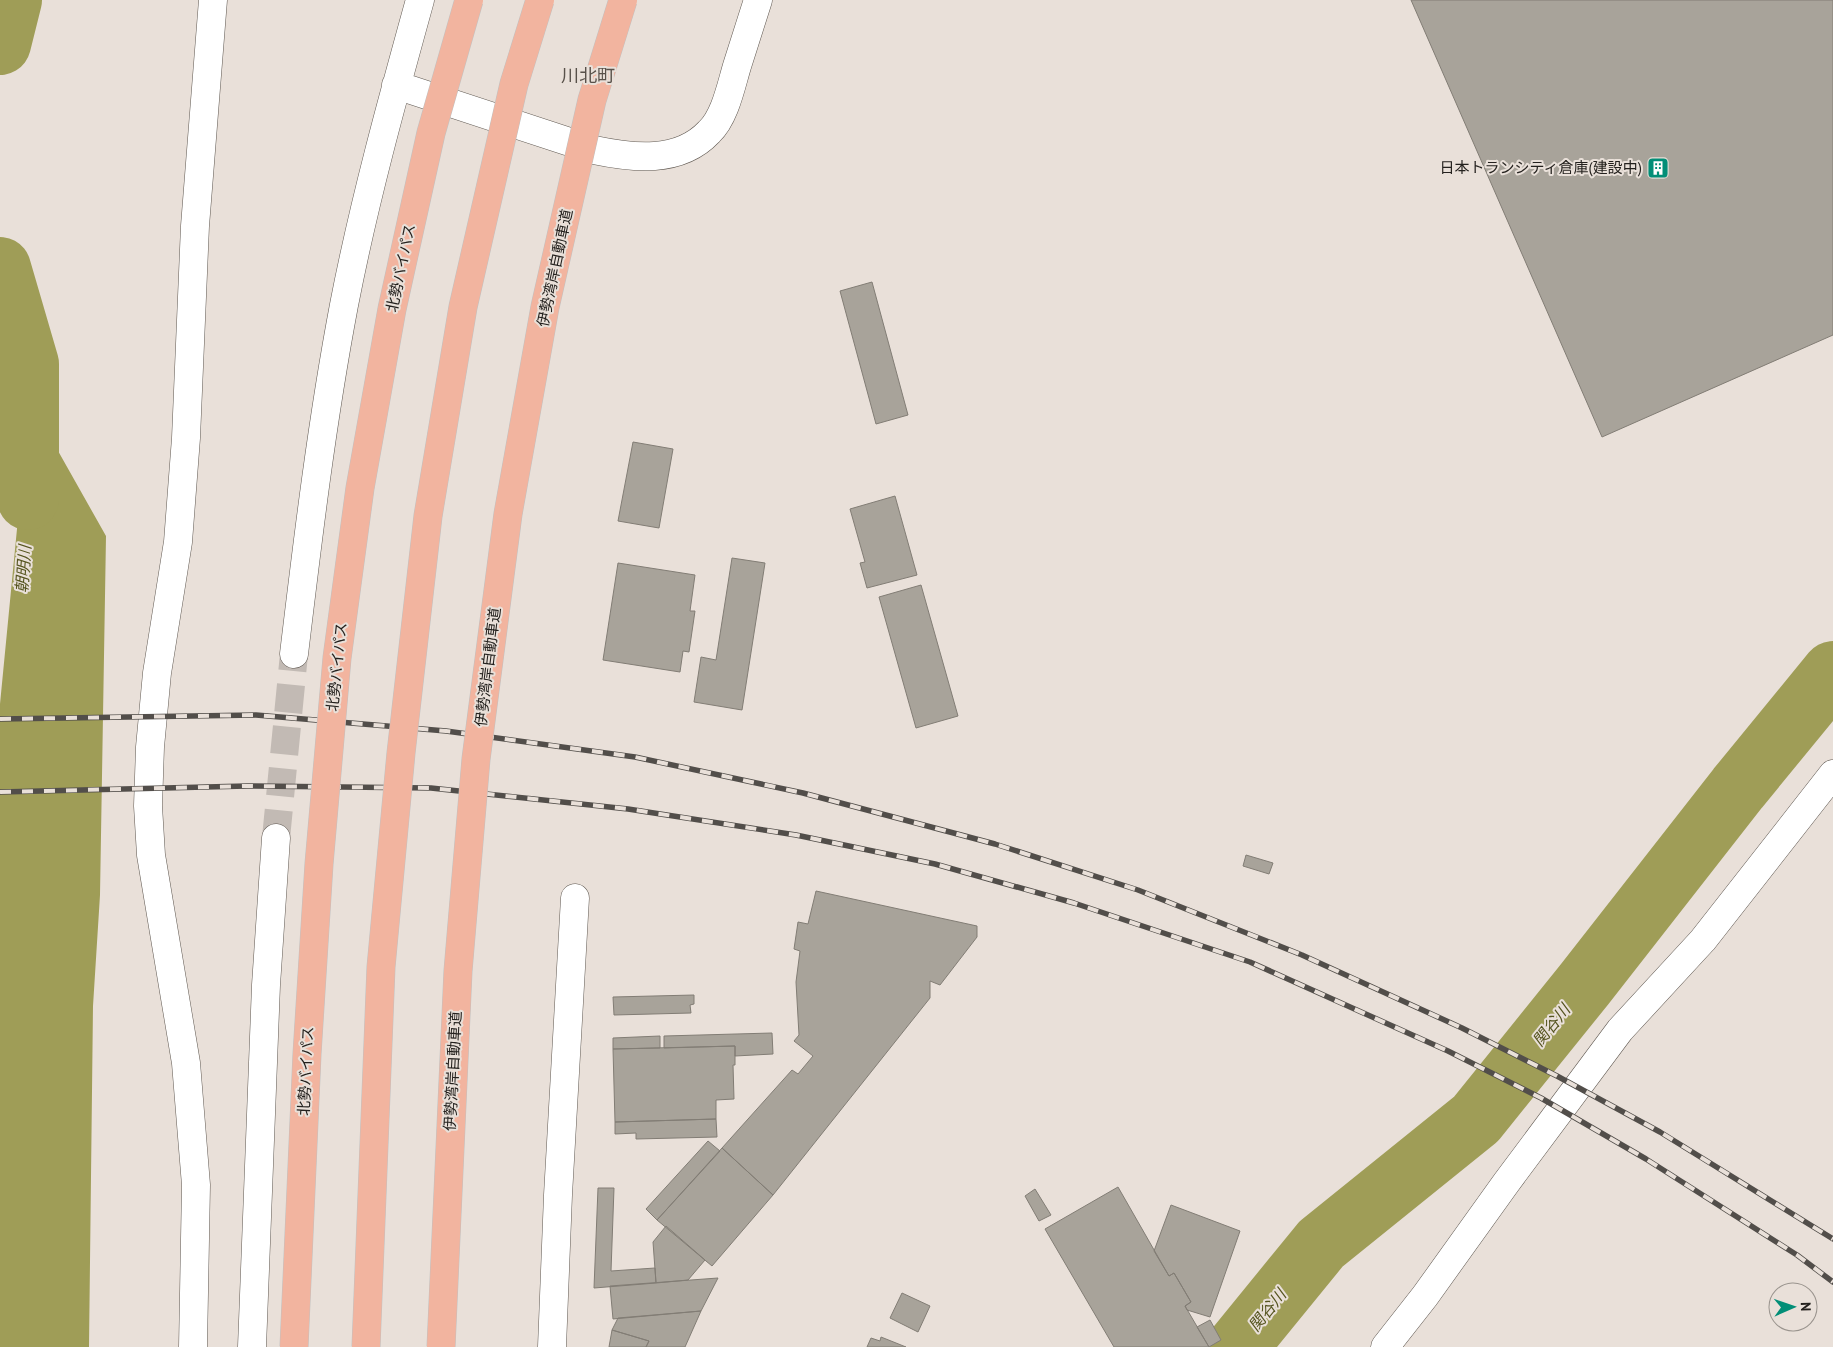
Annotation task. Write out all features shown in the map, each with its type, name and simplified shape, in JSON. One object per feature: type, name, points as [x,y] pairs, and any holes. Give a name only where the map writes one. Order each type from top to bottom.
[{"type":"highway","name":"北勢バイパス","points":[[294,1347],[307,1054],[319,864],[337,658],[360,488],[392,309],[431,133],[469,0]]},
{"type":"highway","points":[[366,1347],[381,967],[401,753],[428,516],[463,307],[514,84],[540,0]]},
{"type":"highway","name":"伊勢湾岸自動車道","points":[[441,1347],[459,961],[476,760],[508,514],[545,307],[592,100],[623,0]]},
{"type":"street","points":[[193,1347],[196,1185],[188,1082],[151,855],[149,796],[150,747],[157,673],[178,542],[186,438],[195,226],[213,0]]},
{"type":"street","points":[[294,654],[324,421],[344,304],[396,85],[420,0]]},
{"type":"street","points":[[396,85],[594,150],[625,156],[659,156],[687,148],[710,132],[724,108],[758,0]]},
{"type":"street","points":[[1385,1347],[1425,1296],[1527,1153],[1620,1030],[1703,940],[1833,774]]},
{"type":"street","points":[[252,1347],[266,985],[276,838]]},
{"type":"street","points":[[552,1347],[558,1195],[575,898]]},
{"type":"water","points":[[33,364],[53,442],[106,536],[100,895],[93,1006],[89,1347],[0,1347],[0,704]]},
{"type":"building","name":"日本トランシティ倉庫(建設中)","points":[[1411,0],[1833,0],[1833,335],[1602,437]]},
{"type":"building","points":[[872,282],[908,415],[876,424],[840,291]]},
{"type":"building","points":[[633,442],[673,449],[659,528],[618,521]]},
{"type":"building","points":[[895,496],[917,575],[867,588],[860,563],[865,562],[850,509]]},
{"type":"building","points":[[732,558],[765,563],[742,710],[694,702],[701,657],[716,660]]},
{"type":"building","points":[[618,563],[695,575],[690,611],[695,611],[689,652],[683,651],[680,672],[603,660]]},
{"type":"building","points":[[921,585],[958,716],[916,728],[879,597]]},
{"type":"building","points":[[1246,855],[1273,863],[1269,874],[1243,866]]},
{"type":"building","points":[[816,891],[977,926],[977,937],[940,985],[930,981],[930,998],[773,1195],[722,1148],[792,1070],[798,1074],[813,1056],[794,1041],[799,1035],[796,982],[800,951],[794,949],[798,922],[808,924]]},
{"type":"building","points":[[694,995],[694,1004],[690,1005],[691,1013],[614,1015],[613,997]]},
{"type":"building","points":[[772,1033],[773,1054],[735,1056],[735,1046],[664,1048],[664,1036]]},
{"type":"building","points":[[660,1036],[660,1048],[613,1049],[613,1038]]},
{"type":"building","points":[[735,1046],[735,1065],[733,1065],[734,1099],[716,1100],[716,1119],[615,1122],[613,1049]]},
{"type":"building","points":[[716,1119],[717,1137],[636,1139],[636,1133],[615,1134],[615,1122]]},
{"type":"building","points":[[708,1141],[720,1151],[657,1220],[646,1209]]},
{"type":"building","points":[[722,1148],[773,1195],[712,1266],[657,1220]]},
{"type":"building","points":[[1118,1187],[1169,1276],[1174,1273],[1191,1302],[1185,1306],[1209,1347],[1114,1347],[1045,1229]]},
{"type":"building","points":[[598,1188],[614,1188],[611,1271],[655,1268],[656,1283],[594,1288]]},
{"type":"building","points":[[1035,1189],[1051,1215],[1039,1221],[1025,1196]]},
{"type":"building","points":[[1171,1205],[1240,1231],[1210,1317],[1187,1310],[1185,1306],[1191,1302],[1174,1273],[1169,1276],[1154,1251]]},
{"type":"building","points":[[666,1226],[705,1260],[688,1280],[656,1283],[653,1242]]},
{"type":"building","points":[[718,1278],[701,1311],[613,1319],[610,1286]]},
{"type":"building","points":[[902,1293],[930,1306],[918,1332],[890,1318]]},
{"type":"building","points":[[701,1311],[685,1347],[646,1347],[649,1341],[612,1330],[618,1318]]},
{"type":"building","points":[[1210,1320],[1221,1340],[1209,1347],[1197,1327]]},
{"type":"building","points":[[612,1330],[649,1341],[646,1347],[609,1347]]},
{"type":"building","points":[[881,1337],[906,1347],[867,1347],[871,1338],[880,1341]]},
{"type":"waterway","points":[[0,44],[11,0]]},
{"type":"waterway","name":"朝明川","points":[[0,268],[28,364],[28,499]]},
{"type":"waterway","name":"関谷川","points":[[1237,1347],[1321,1244],[1476,1119],[1584,985],[1738,788],[1833,672]]},
{"type":"tunnel","points":[[276,838],[294,654]]},
{"type":"railway","points":[[0,719],[256,715],[446,731],[635,757],[803,793],[995,844],[1138,890],[1302,955],[1462,1028],[1557,1076],[1660,1132],[1833,1239]]},
{"type":"railway","points":[[0,792],[247,786],[431,788],[628,809],[796,835],[935,864],[1074,903],[1250,962],[1448,1051],[1541,1098],[1646,1159],[1797,1255],[1833,1282]]},
{"type":"place","name":"日本トランシティ倉庫(建設中)","points":[[1658,168]]},
{"type":"district","name":"川北町","points":[[588,76]]}]
